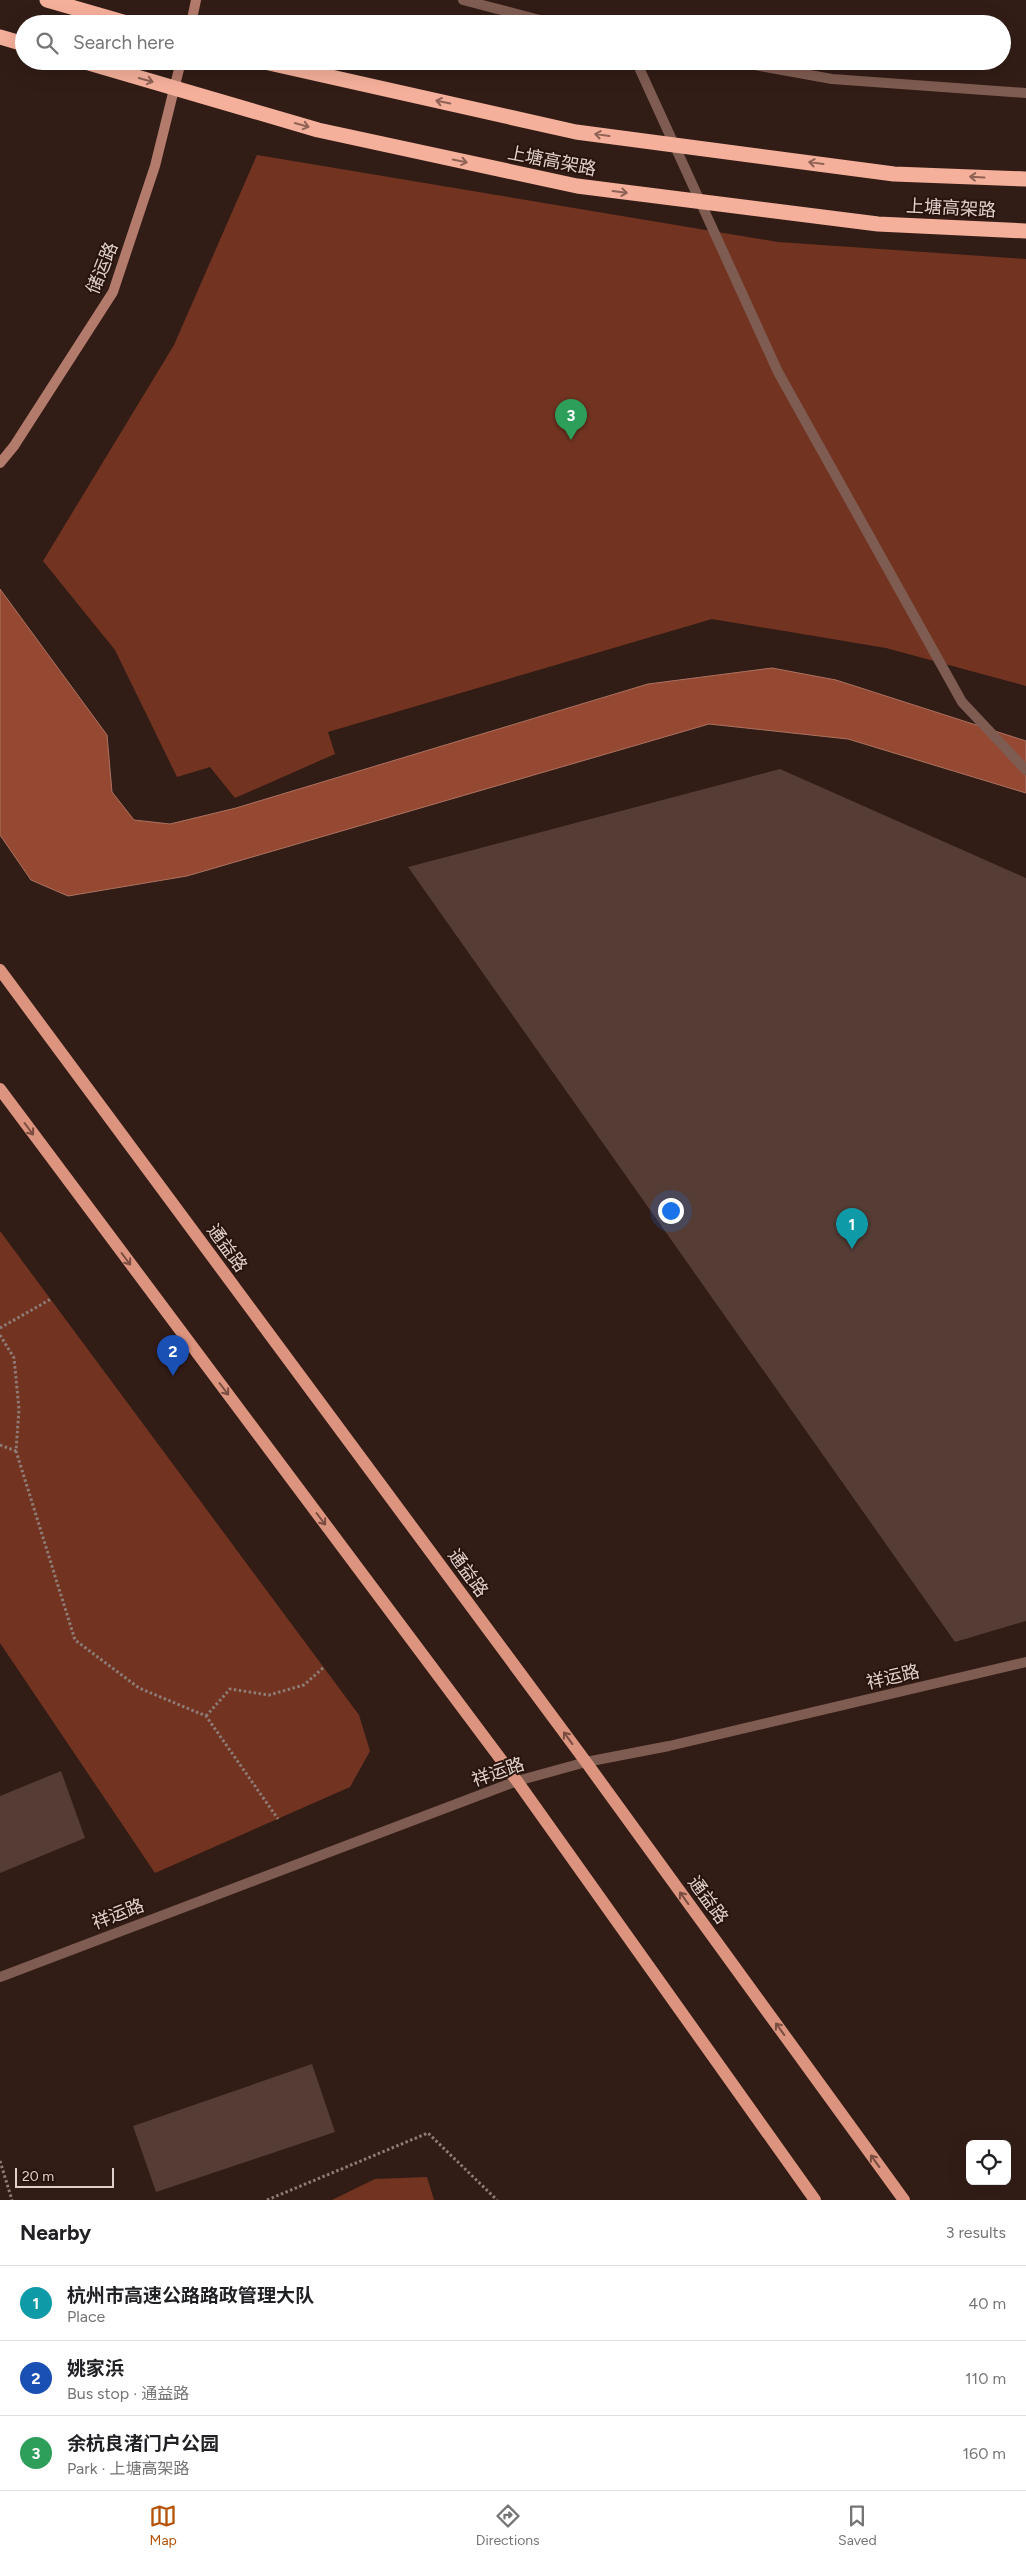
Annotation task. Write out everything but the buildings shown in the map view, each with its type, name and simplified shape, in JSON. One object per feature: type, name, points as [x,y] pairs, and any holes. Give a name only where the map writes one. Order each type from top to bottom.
[{"type":"highway","points":[[47,0],[99,15]]},
{"type":"highway","points":[[0,38],[15,42]]},
{"type":"highway","name":"上塘高架路","points":[[113,70],[318,130],[577,186],[878,224],[1026,231]]},
{"type":"highway","name":"上塘高架路","points":[[300,70],[576,132],[894,174],[1026,180]]},
{"type":"main road","name":"通益路","points":[[0,970],[586,1762],[904,2200]]},
{"type":"main road","points":[[0,1090],[516,1781],[815,2200]]},
{"type":"street","points":[[193,15],[196,0]]},
{"type":"street","points":[[463,0],[520,15]]},
{"type":"street","name":"储运路","points":[[0,463],[14,446],[113,292],[156,166],[179,70]]},
{"type":"street","points":[[640,70],[778,372],[962,702],[1026,770]]},
{"type":"street","points":[[782,70],[832,79],[1026,93]]},
{"type":"street","name":"祥运路","points":[[0,1977],[516,1781],[586,1762],[668,1746],[1026,1662]]},
{"type":"path","points":[[0,1328],[51,1299]]},
{"type":"path","points":[[0,1335],[14,1358],[19,1409],[16,1451],[75,1640],[139,1688],[206,1716],[278,1819]]},
{"type":"path","points":[[0,1445],[16,1451]]},
{"type":"path","points":[[206,1716],[230,1689],[269,1695],[304,1685],[324,1667]]},
{"type":"path","points":[[267,2200],[428,2133],[497,2200]]},
{"type":"path","points":[[0,2161],[12,2200]]},
{"type":"shaded area","points":[[257,155],[778,242],[1026,259],[1026,686],[886,648],[712,619],[328,732],[335,754],[235,798],[210,767],[177,777],[115,650],[43,561],[174,345]]},
{"type":"shaded area","points":[[0,589],[107,735],[112,792],[134,820],[170,824],[236,808],[648,684],[772,668],[836,680],[1026,741],[1026,793],[848,739],[709,724],[187,876],[68,896],[31,880],[0,835]]},
{"type":"shaded area","points":[[0,1231],[359,1715],[370,1751],[350,1787],[155,1873],[0,1643]]},
{"type":"shaded area","points":[[427,2177],[434,2200],[332,2200],[375,2179]]},
{"type":"place","name":"余杭良渚门户公园","points":[[571,440]]},
{"type":"place","name":"杭州市高速公路路政管理大队","points":[[852,1249]]},
{"type":"place","name":"姚家浜","points":[[173,1376]]}]
